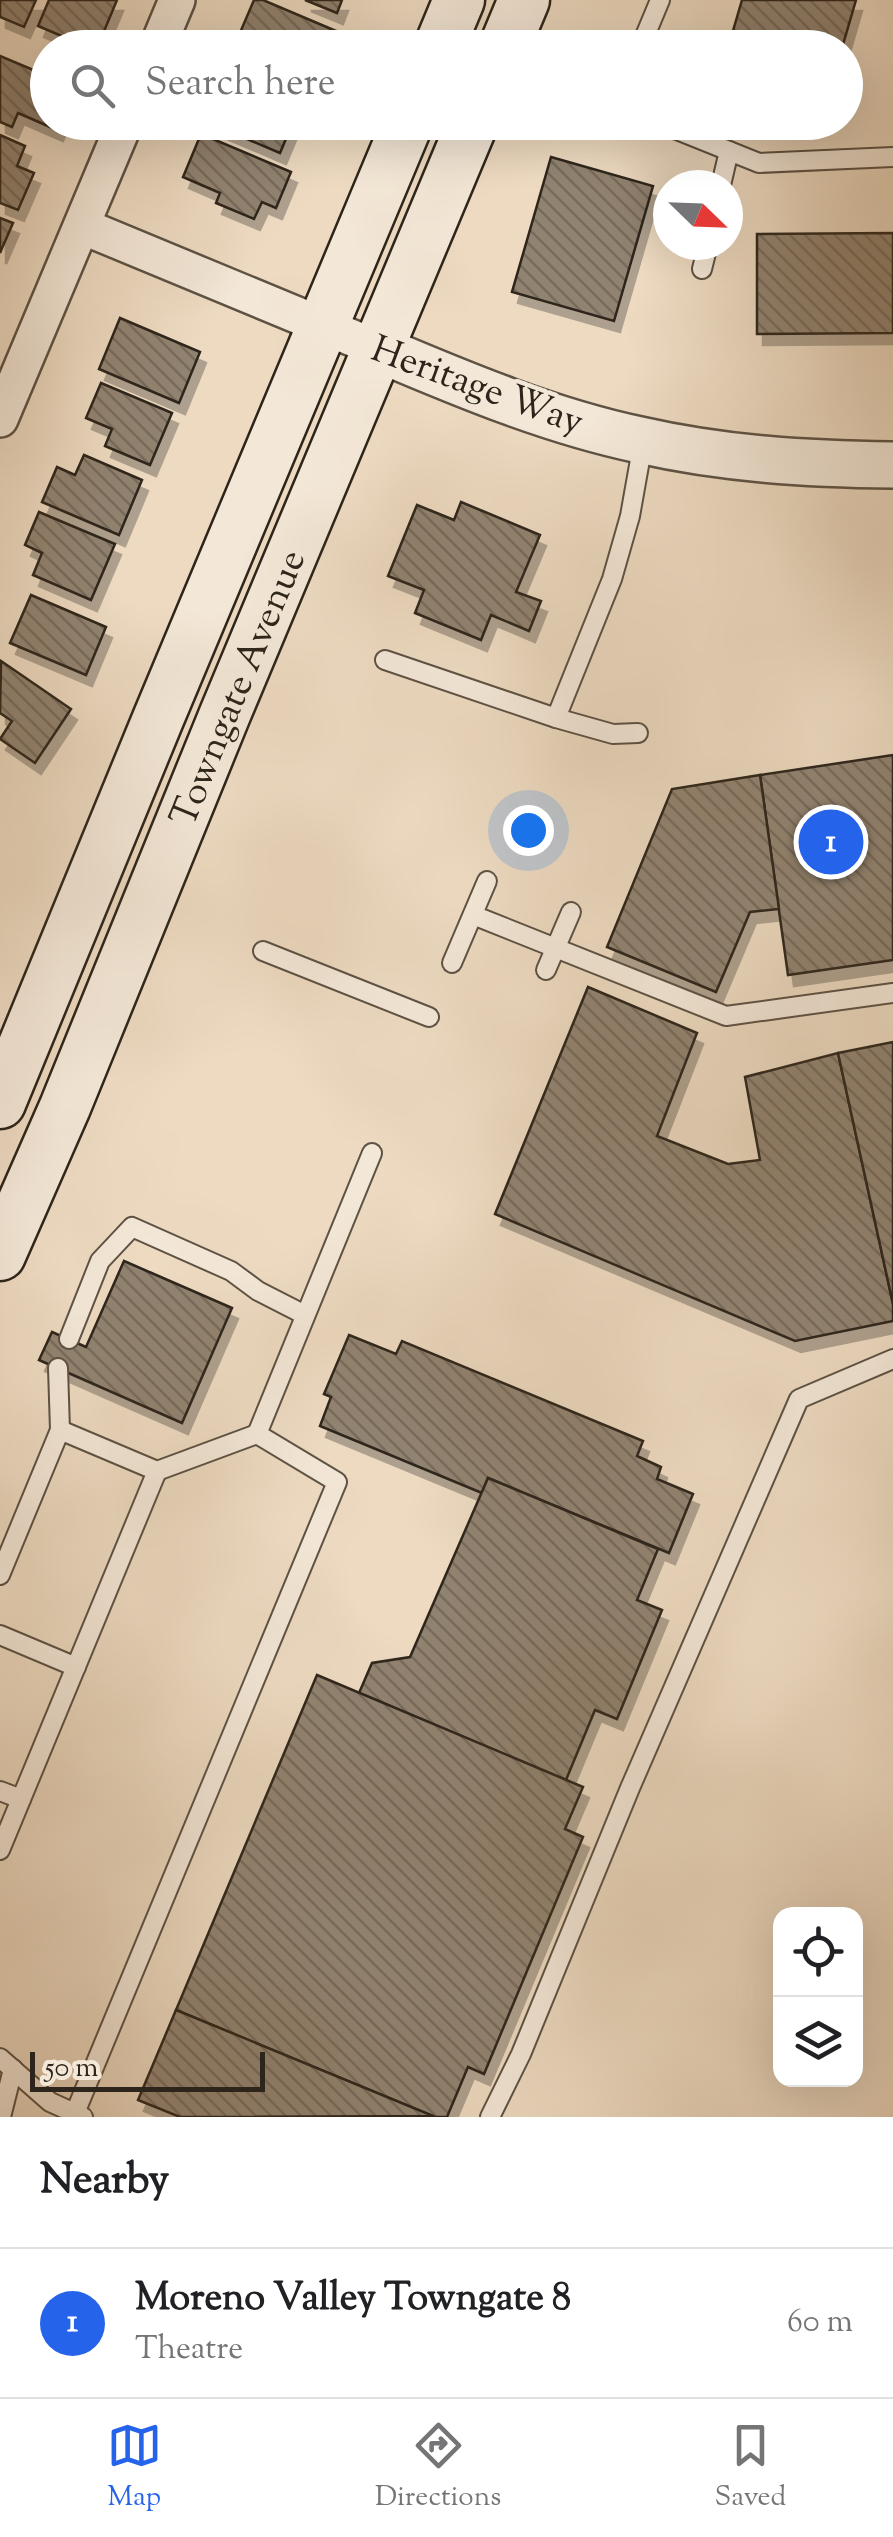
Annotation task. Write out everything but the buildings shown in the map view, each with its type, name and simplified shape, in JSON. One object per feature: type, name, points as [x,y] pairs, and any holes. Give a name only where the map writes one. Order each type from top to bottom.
[{"type":"main road","points":[[446,30],[459,0]]},
{"type":"main road","points":[[512,30],[524,0]]},
{"type":"main road","name":"Towngate Avenue","points":[[4,1094],[400,140]]},
{"type":"main road","name":"Towngate Avenue","points":[[0,1254],[466,140]]},
{"type":"main road","points":[[4,1094],[64,1107]]},
{"type":"street","points":[[165,30],[178,0]]},
{"type":"street","points":[[0,418],[118,140]]},
{"type":"street","name":"Heritage Way","points":[[82,226],[522,406],[644,441],[778,460],[893,465]]},
{"type":"lane","points":[[648,30],[660,0]]},
{"type":"lane","points":[[703,140],[759,163],[893,156]]},
{"type":"lane","points":[[724,170],[729,150]]},
{"type":"lane","points":[[702,269],[704,260]]},
{"type":"lane","points":[[556,718],[612,578],[630,516],[644,441]]},
{"type":"lane","points":[[385,660],[556,718],[613,734],[638,733]]},
{"type":"lane","points":[[452,963],[487,881]]},
{"type":"lane","points":[[546,970],[571,912]]},
{"type":"lane","points":[[473,915],[726,1016],[893,993]]},
{"type":"lane","points":[[263,951],[429,1017]]},
{"type":"lane","points":[[60,1430],[157,1471],[256,1434],[372,1153]]},
{"type":"lane","points":[[69,1339],[100,1261],[132,1227],[231,1271],[258,1291],[305,1315]]},
{"type":"lane","points":[[490,2117],[521,2054],[624,1803],[799,1399],[893,1360]]},
{"type":"lane","points":[[0,1575],[60,1430],[58,1368]]},
{"type":"lane","points":[[6,2063],[50,2102],[79,2115],[337,1482],[256,1434]]},
{"type":"lane","points":[[0,1850],[157,1471]]},
{"type":"lane","points":[[0,1635],[76,1667]]},
{"type":"lane","points":[[0,1791],[21,1800]]},
{"type":"lane","points":[[1,2117],[6,2063]]},
{"type":"place","name":"Moreno Valley Towngate 8","points":[[831,842]]}]
